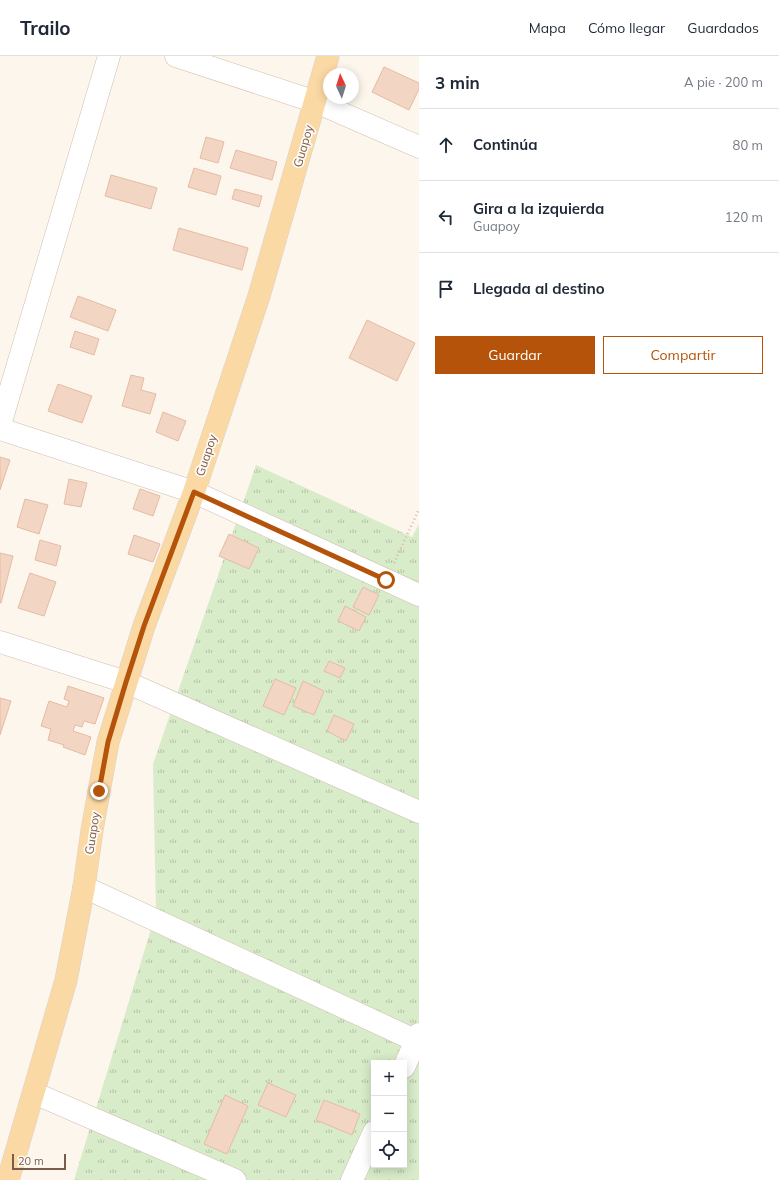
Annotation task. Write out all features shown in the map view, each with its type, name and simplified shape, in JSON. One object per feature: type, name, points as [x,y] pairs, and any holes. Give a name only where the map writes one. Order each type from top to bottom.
[{"type":"main road","name":"Guapoy","points":[[8,1180],[66,980],[84,887],[92,830],[108,742],[144,626],[194,492],[259,296],[328,56]]},
{"type":"street","points":[[0,426],[109,56]]},
{"type":"street","points":[[176,56],[316,102],[419,147]]},
{"type":"street","points":[[0,429],[194,492],[419,595]]},
{"type":"street","points":[[0,642],[126,682],[419,812]]},
{"type":"street","points":[[84,887],[418,1039],[407,1060]]},
{"type":"street","points":[[34,1093],[235,1180]]},
{"type":"street","points":[[352,1180],[371,1139]]},
{"type":"path","points":[[386,580],[419,509]]},
{"type":"green space","points":[[256,465],[412,537],[419,524],[419,1180],[74,1180],[156,913],[153,764]]},
{"type":"building","points":[[384,67],[419,83],[419,89],[409,110],[372,92]]},
{"type":"building","points":[[206,137],[224,142],[218,163],[200,158]]},
{"type":"building","points":[[236,150],[277,162],[272,180],[230,168]]},
{"type":"building","points":[[194,168],[221,176],[216,195],[188,187]]},
{"type":"building","points":[[111,175],[157,188],[151,209],[105,196]]},
{"type":"building","points":[[235,189],[262,196],[259,207],[232,199]]},
{"type":"building","points":[[179,228],[248,248],[242,270],[173,250]]},
{"type":"building","points":[[78,296],[116,310],[108,331],[70,317]]},
{"type":"building","points":[[367,320],[415,343],[397,381],[349,358]]},
{"type":"building","points":[[75,331],[99,339],[94,355],[70,347]]},
{"type":"building","points":[[131,375],[144,378],[141,390],[156,394],[150,414],[122,406]]},
{"type":"building","points":[[58,384],[92,396],[82,423],[48,411]]},
{"type":"building","points":[[163,412],[186,421],[178,441],[156,432]]},
{"type":"building","points":[[0,457],[10,460],[0,490]]},
{"type":"building","points":[[69,479],[87,483],[81,507],[64,504]]},
{"type":"building","points":[[140,489],[160,496],[153,516],[133,509]]},
{"type":"building","points":[[25,499],[48,505],[39,534],[17,527]]},
{"type":"building","points":[[229,534],[259,548],[249,569],[219,556]]},
{"type":"building","points":[[134,535],[160,544],[153,562],[128,554]]},
{"type":"building","points":[[40,540],[61,546],[56,566],[35,560]]},
{"type":"building","points":[[0,553],[13,556],[1,603],[0,603]]},
{"type":"building","points":[[30,573],[56,582],[44,616],[18,608]]},
{"type":"building","points":[[363,587],[379,595],[369,615],[353,607]]},
{"type":"building","points":[[345,606],[366,617],[359,631],[338,621]]},
{"type":"building","points":[[329,661],[345,668],[340,678],[324,671]]},
{"type":"building","points":[[275,679],[296,688],[284,715],[263,706]]},
{"type":"building","points":[[303,681],[324,691],[314,715],[293,706]]},
{"type":"building","points":[[68,686],[104,698],[95,724],[84,721],[82,727],[75,725],[73,731],[91,737],[85,755],[63,747],[64,745],[48,740],[51,729],[41,726],[49,701],[67,707],[69,701],[64,699]]},
{"type":"building","points":[[0,698],[11,701],[0,735]]},
{"type":"building","points":[[334,715],[354,724],[346,741],[327,731]]},
{"type":"building","points":[[268,1083],[296,1095],[286,1117],[258,1105]]},
{"type":"building","points":[[225,1095],[248,1106],[227,1154],[204,1144]]},
{"type":"building","points":[[324,1100],[360,1114],[352,1135],[316,1120]]},
{"type":"route","points":[[99,791],[108,742],[126,682],[144,626],[194,492],[386,580]]}]
